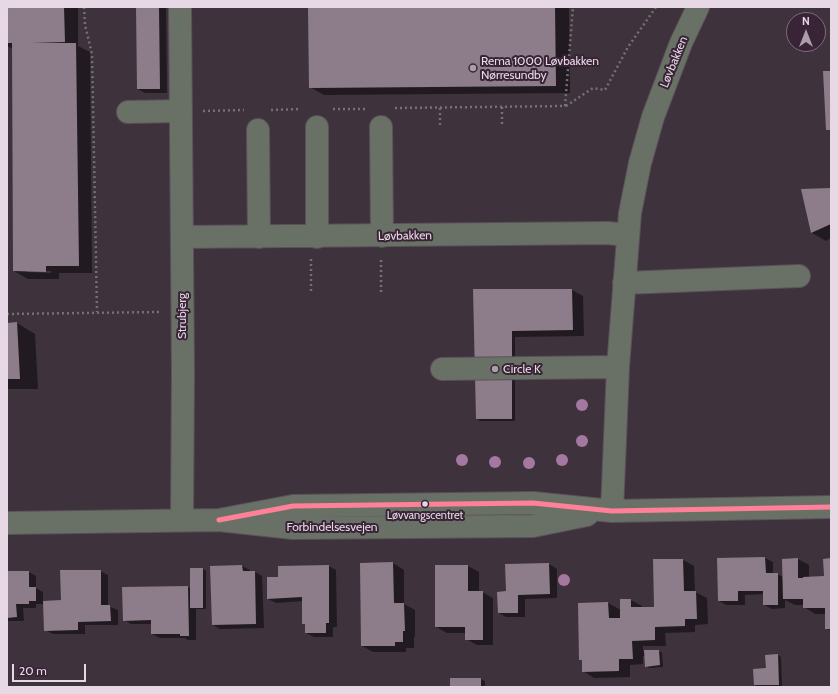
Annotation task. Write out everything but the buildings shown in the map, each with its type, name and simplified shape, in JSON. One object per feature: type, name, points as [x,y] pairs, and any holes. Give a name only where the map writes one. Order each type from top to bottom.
[{"type":"street","name":"Strubjerg","points":[[180,7],[182,520]]},
{"type":"street","name":"Løvbakken","points":[[612,511],[618,367],[627,235],[630,213],[640,163],[653,117],[680,43],[698,7]]},
{"type":"street","points":[[128,112],[181,111]]},
{"type":"street","points":[[380,115],[382,236]]},
{"type":"street","points":[[258,116],[259,237]]},
{"type":"street","points":[[314,237],[317,127]]},
{"type":"street","name":"Løvbakken","points":[[182,237],[314,237],[601,233],[627,235]]},
{"type":"street","points":[[624,283],[799,276]]},
{"type":"street","points":[[442,369],[618,367]]},
{"type":"street","name":"Forbindelsesvejen","points":[[7,523],[219,520],[293,528],[533,526],[612,511],[831,507]]},
{"type":"path","points":[[84,7],[84,25],[92,54],[97,312]]},
{"type":"path","points":[[565,106],[573,7]]},
{"type":"path","points":[[333,109],[380,115],[440,108],[565,106],[593,88],[605,90],[628,48],[656,7]]},
{"type":"path","points":[[502,107],[502,126]]},
{"type":"path","points":[[440,108],[440,127]]},
{"type":"path","points":[[181,111],[258,116],[302,109]]},
{"type":"path","points":[[381,292],[382,236]]},
{"type":"path","points":[[311,293],[314,237]]},
{"type":"path","points":[[7,314],[182,311]]},
{"type":"transit line","points":[[219,520],[293,506],[533,503],[612,511],[831,507]]},
{"type":"place","name":"Rema 1000 Løvbakken Nørresundby","points":[[473,68]]},
{"type":"place","name":"Circle K","points":[[495,369]]},
{"type":"place","name":"Løvvangscentret","points":[[425,504]]}]
